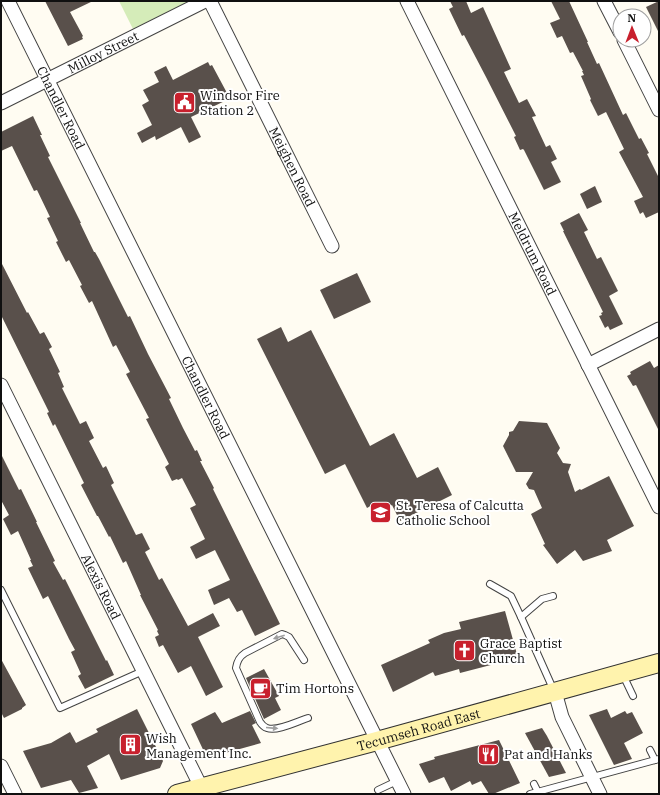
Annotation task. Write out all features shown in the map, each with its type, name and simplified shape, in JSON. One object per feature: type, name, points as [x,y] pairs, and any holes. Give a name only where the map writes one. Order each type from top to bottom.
[{"type":"main road","name":"Tecumseh Road East","points":[[178,794],[212,788],[659,663]]},
{"type":"street","name":"Chandler Road","points":[[8,1],[404,794]]},
{"type":"street","name":"Milloy Street","points":[[1,103],[205,1]]},
{"type":"street","name":"Meighen Road","points":[[210,1],[332,246]]},
{"type":"street","name":"Meldrum Road","points":[[407,1],[659,507]]},
{"type":"street","points":[[604,1],[612,16]]},
{"type":"street","points":[[628,48],[659,110]]},
{"type":"street","points":[[588,365],[659,329]]},
{"type":"street","name":"Alexis Road","points":[[1,385],[143,671],[212,788]]},
{"type":"street","points":[[555,692],[562,717],[600,794]]},
{"type":"street","points":[[1,766],[15,794]]},
{"type":"lane","points":[[490,584],[511,596],[555,692]]},
{"type":"lane","points":[[1,590],[60,708],[143,671]]},
{"type":"lane","points":[[521,617],[542,599],[553,596]]},
{"type":"lane","points":[[304,660],[289,636],[282,634],[244,653],[236,662],[236,668],[263,726],[276,729],[308,718]]},
{"type":"lane","points":[[622,674],[633,696]]},
{"type":"lane","points":[[530,794],[657,760],[650,750]]},
{"type":"lane","points":[[378,790],[397,781]]},
{"type":"lane","points":[[534,784],[538,792]]},
{"type":"green space","points":[[119,1],[190,1],[133,29]]},
{"type":"building","points":[[45,1],[93,1],[70,12],[83,36],[83,39],[68,46]]},
{"type":"building","points":[[450,1],[466,1],[471,13],[483,7],[511,69],[504,72],[519,103],[527,99],[536,116],[532,117],[546,147],[550,145],[557,159],[551,162],[561,182],[544,190],[524,150],[520,150],[514,137],[516,136],[486,77],[464,35],[462,36],[449,9],[453,7]]},
{"type":"building","points":[[551,1],[569,1],[597,64],[599,63],[623,115],[626,113],[639,139],[641,138],[649,153],[647,154],[659,178],[659,212],[646,218],[643,212],[640,214],[634,201],[643,197],[619,152],[624,149],[606,112],[598,116],[581,76],[584,75],[583,71],[573,52],[570,53],[562,36],[557,38],[550,23],[560,19]]},
{"type":"building","points":[[659,1],[659,33],[652,19],[652,8],[646,7]]},
{"type":"building","name":"Windsor Fire Station 2","points":[[208,62],[210,66],[212,65],[227,93],[224,94],[227,100],[191,117],[201,137],[189,143],[181,127],[156,140],[155,136],[142,143],[137,133],[152,125],[142,105],[149,101],[143,90],[159,82],[154,72],[166,66],[173,80]]},
{"type":"building","points":[[33,116],[50,156],[48,157],[94,252],[128,317],[130,316],[171,398],[169,399],[183,428],[195,451],[197,450],[202,461],[200,461],[214,488],[213,489],[280,624],[255,636],[242,610],[237,612],[229,598],[214,605],[208,590],[230,580],[215,550],[196,559],[190,547],[205,539],[190,508],[196,505],[182,478],[172,481],[165,467],[169,464],[146,419],[149,418],[126,374],[130,372],[116,345],[113,347],[92,301],[89,303],[80,286],[82,285],[69,260],[66,262],[56,242],[58,241],[47,218],[50,217],[37,190],[34,191],[12,146],[1,151],[1,132]]},
{"type":"building","points":[[595,186],[602,202],[587,209],[580,194]]},
{"type":"building","points":[[579,213],[588,230],[584,232],[597,259],[601,257],[618,291],[609,296],[623,324],[610,330],[608,326],[605,328],[599,316],[602,315],[601,313],[603,312],[560,223]]},
{"type":"building","points":[[1,262],[27,313],[28,312],[40,334],[44,332],[52,347],[49,349],[60,372],[58,373],[64,387],[62,388],[80,424],[86,421],[94,438],[89,441],[103,468],[106,466],[114,483],[111,485],[136,535],[142,533],[150,549],[145,552],[159,580],[162,578],[188,626],[213,613],[220,626],[198,637],[223,687],[206,696],[191,666],[178,673],[163,645],[159,647],[155,637],[159,635],[158,630],[140,595],[126,561],[123,563],[110,536],[109,537],[97,516],[81,485],[84,483],[55,424],[53,426],[47,413],[49,412],[1,315]]},
{"type":"building","points":[[357,273],[371,302],[334,319],[320,290]]},
{"type":"building","points":[[281,327],[288,342],[311,330],[370,446],[394,433],[417,478],[438,467],[452,495],[400,521],[392,505],[379,512],[374,504],[367,508],[345,464],[325,474],[257,339]]},
{"type":"building","points":[[650,361],[654,368],[659,365],[659,431],[636,385],[633,386],[627,376],[631,374],[630,372]]},
{"type":"building","points":[[519,421],[547,423],[560,448],[557,453],[563,463],[571,464],[568,472],[575,492],[609,476],[634,526],[607,540],[612,551],[583,561],[575,550],[557,564],[543,545],[545,544],[531,514],[542,508],[534,490],[529,489],[526,484],[533,472],[516,472],[503,446],[509,432],[513,431]]},
{"type":"building","points":[[1,454],[19,490],[21,489],[37,522],[55,561],[53,562],[63,580],[65,579],[114,675],[85,689],[78,676],[81,674],[71,652],[75,650],[48,596],[43,599],[28,568],[33,566],[18,531],[11,535],[3,519],[9,515],[1,500]]},
{"type":"building","name":"Grace Baptist Church","points":[[505,611],[518,658],[460,673],[459,669],[435,676],[433,672],[393,692],[381,665],[430,643],[428,640],[444,633],[461,629],[459,622]]},
{"type":"building","points":[[1,659],[26,705],[22,709],[4,718],[1,712]]},
{"type":"building","name":"Tim Hortons","points":[[264,669],[279,696],[275,698],[281,710],[264,719],[246,678]]},
{"type":"building","points":[[137,709],[163,761],[160,768],[121,780],[109,754],[87,766],[98,788],[79,793],[71,780],[41,788],[23,751],[51,743],[70,732],[76,743],[98,732],[96,729]]},
{"type":"building","points":[[607,709],[611,718],[625,711],[627,714],[632,712],[643,733],[624,743],[632,759],[614,765],[589,715]]},
{"type":"building","points":[[250,711],[256,723],[252,725],[261,743],[207,758],[191,724],[215,712],[222,723]]},
{"type":"building","points":[[542,728],[566,773],[549,777],[525,733]]},
{"type":"building","points":[[499,740],[520,783],[493,794],[489,794],[481,781],[472,785],[470,781],[451,791],[444,777],[429,783],[419,764],[435,759],[434,757]]},
{"type":"place","name":"Windsor Fire Station 2","points":[[185,102]]},
{"type":"place","name":"St. Teresa of Calcutta Catholic School","points":[[380,512]]},
{"type":"place","name":"Grace Baptist Church","points":[[464,650]]},
{"type":"place","name":"Tim Hortons","points":[[260,688]]},
{"type":"place","name":"Wish Management Inc.","points":[[130,745]]},
{"type":"place","name":"Pat and Hanks","points":[[488,754]]}]
